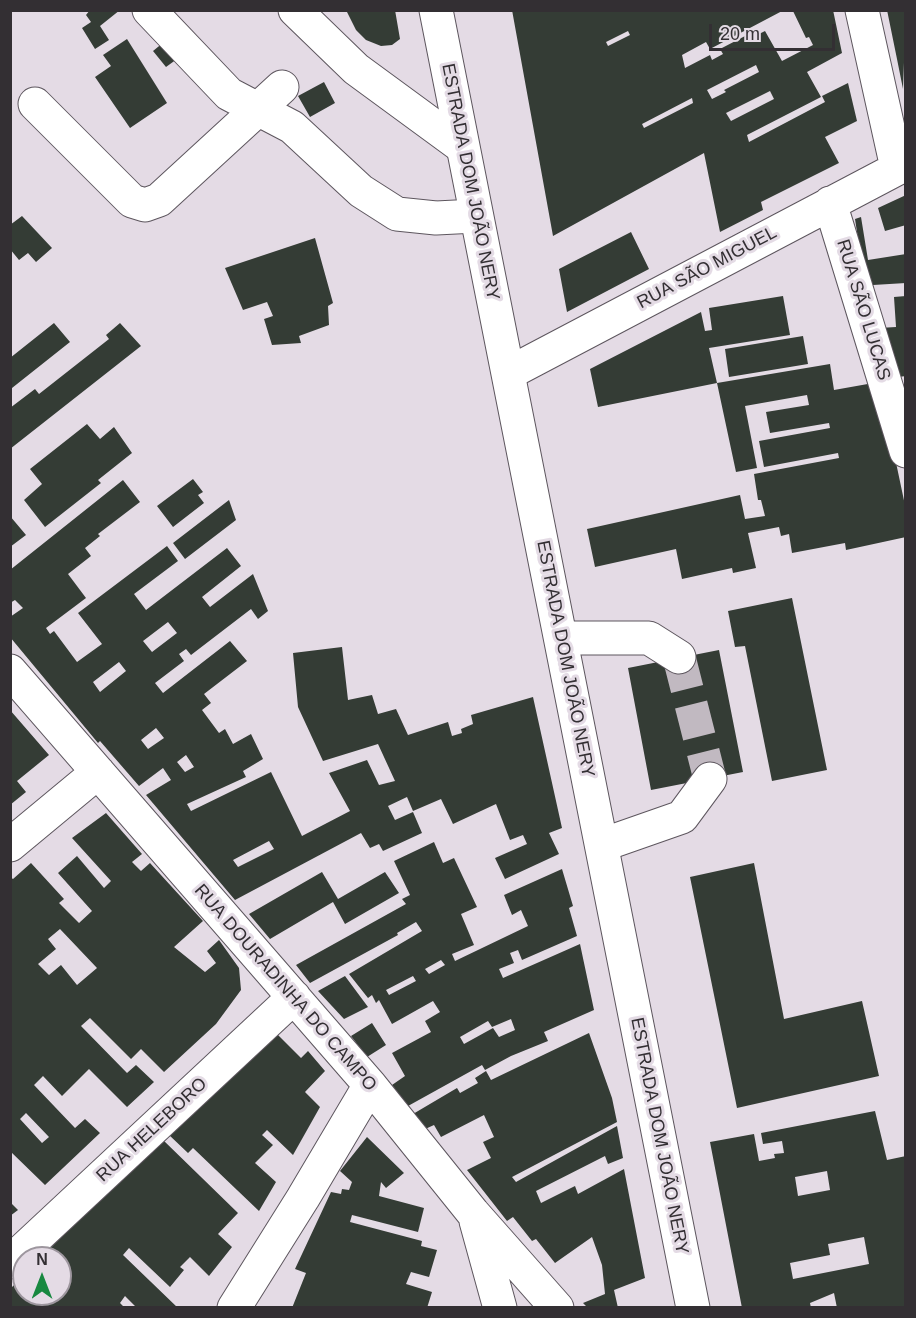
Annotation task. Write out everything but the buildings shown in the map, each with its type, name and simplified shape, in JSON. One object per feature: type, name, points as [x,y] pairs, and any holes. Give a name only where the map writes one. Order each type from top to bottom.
[{"type":"street","points":[[149,10],[229,94],[292,127],[361,191],[397,214],[436,218],[476,216]]},
{"type":"street","points":[[295,10],[356,69],[461,146]]},
{"type":"street","name":"ESTRADA DOM JOÃO NERY","points":[[436,10],[461,146],[509,373],[693,1308]]},
{"type":"street","points":[[862,10],[901,166]]},
{"type":"street","points":[[34,104],[132,201],[145,206],[159,200],[282,87]]},
{"type":"street","name":"RUA SÃO MIGUEL","points":[[509,373],[901,166]]},
{"type":"street","name":"RUA SÃO LUCAS","points":[[830,203],[906,451]]},
{"type":"street","points":[[561,638],[609,636],[649,638],[679,657]]},
{"type":"street","name":"RUA DOURADINHA DO CAMPO","points":[[10,671],[370,1085],[473,1213],[557,1308]]},
{"type":"street","points":[[10,845],[98,772]]},
{"type":"street","points":[[602,845],[682,817],[710,779]]},
{"type":"street","name":"RUA HELEBORO","points":[[10,1262],[294,997]]},
{"type":"street","points":[[234,1308],[370,1085]]},
{"type":"street","points":[[473,1213],[501,1308]]},
{"type":"tunnel","points":[[679,657],[710,779]]}]
